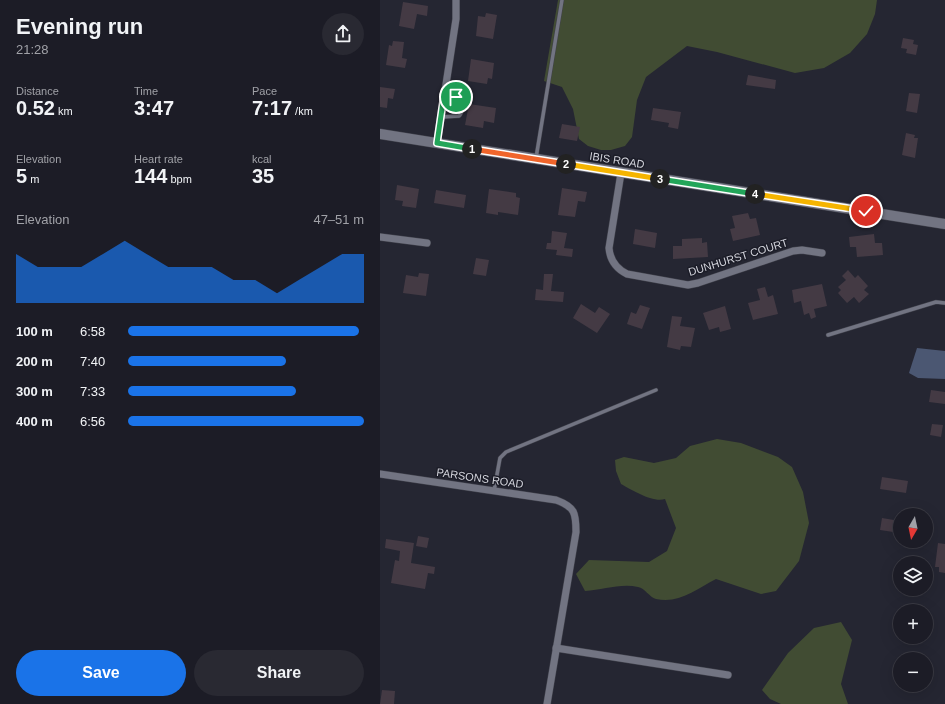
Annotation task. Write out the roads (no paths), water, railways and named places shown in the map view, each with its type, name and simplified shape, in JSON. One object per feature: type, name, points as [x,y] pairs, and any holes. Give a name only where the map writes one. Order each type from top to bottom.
[{"type":"street","points":[[437,143],[456,19],[456,0]]},
{"type":"street","name":"IBIS ROAD","points":[[380,134],[945,224]]},
{"type":"street","name":"DUNHURST COURT","points":[[621,173],[609,248],[610,255],[616,266],[627,274],[688,285],[793,251],[802,250],[822,252]]},
{"type":"street","points":[[380,237],[426,243]]},
{"type":"street","name":"PARSONS ROAD","points":[[380,474],[556,500],[565,503],[573,510],[576,518],[576,532],[556,648]]},
{"type":"street","points":[[547,704],[556,648],[728,675]]},
{"type":"lane","points":[[536,159],[562,0]]},
{"type":"lane","points":[[441,117],[459,116],[462,111],[461,100],[444,95]]},
{"type":"lane","points":[[828,335],[936,302],[945,303]]},
{"type":"lane","points":[[494,491],[500,458],[506,452],[656,390]]},
{"type":"water","points":[[917,348],[945,351],[945,379],[918,378],[909,373]]}]
